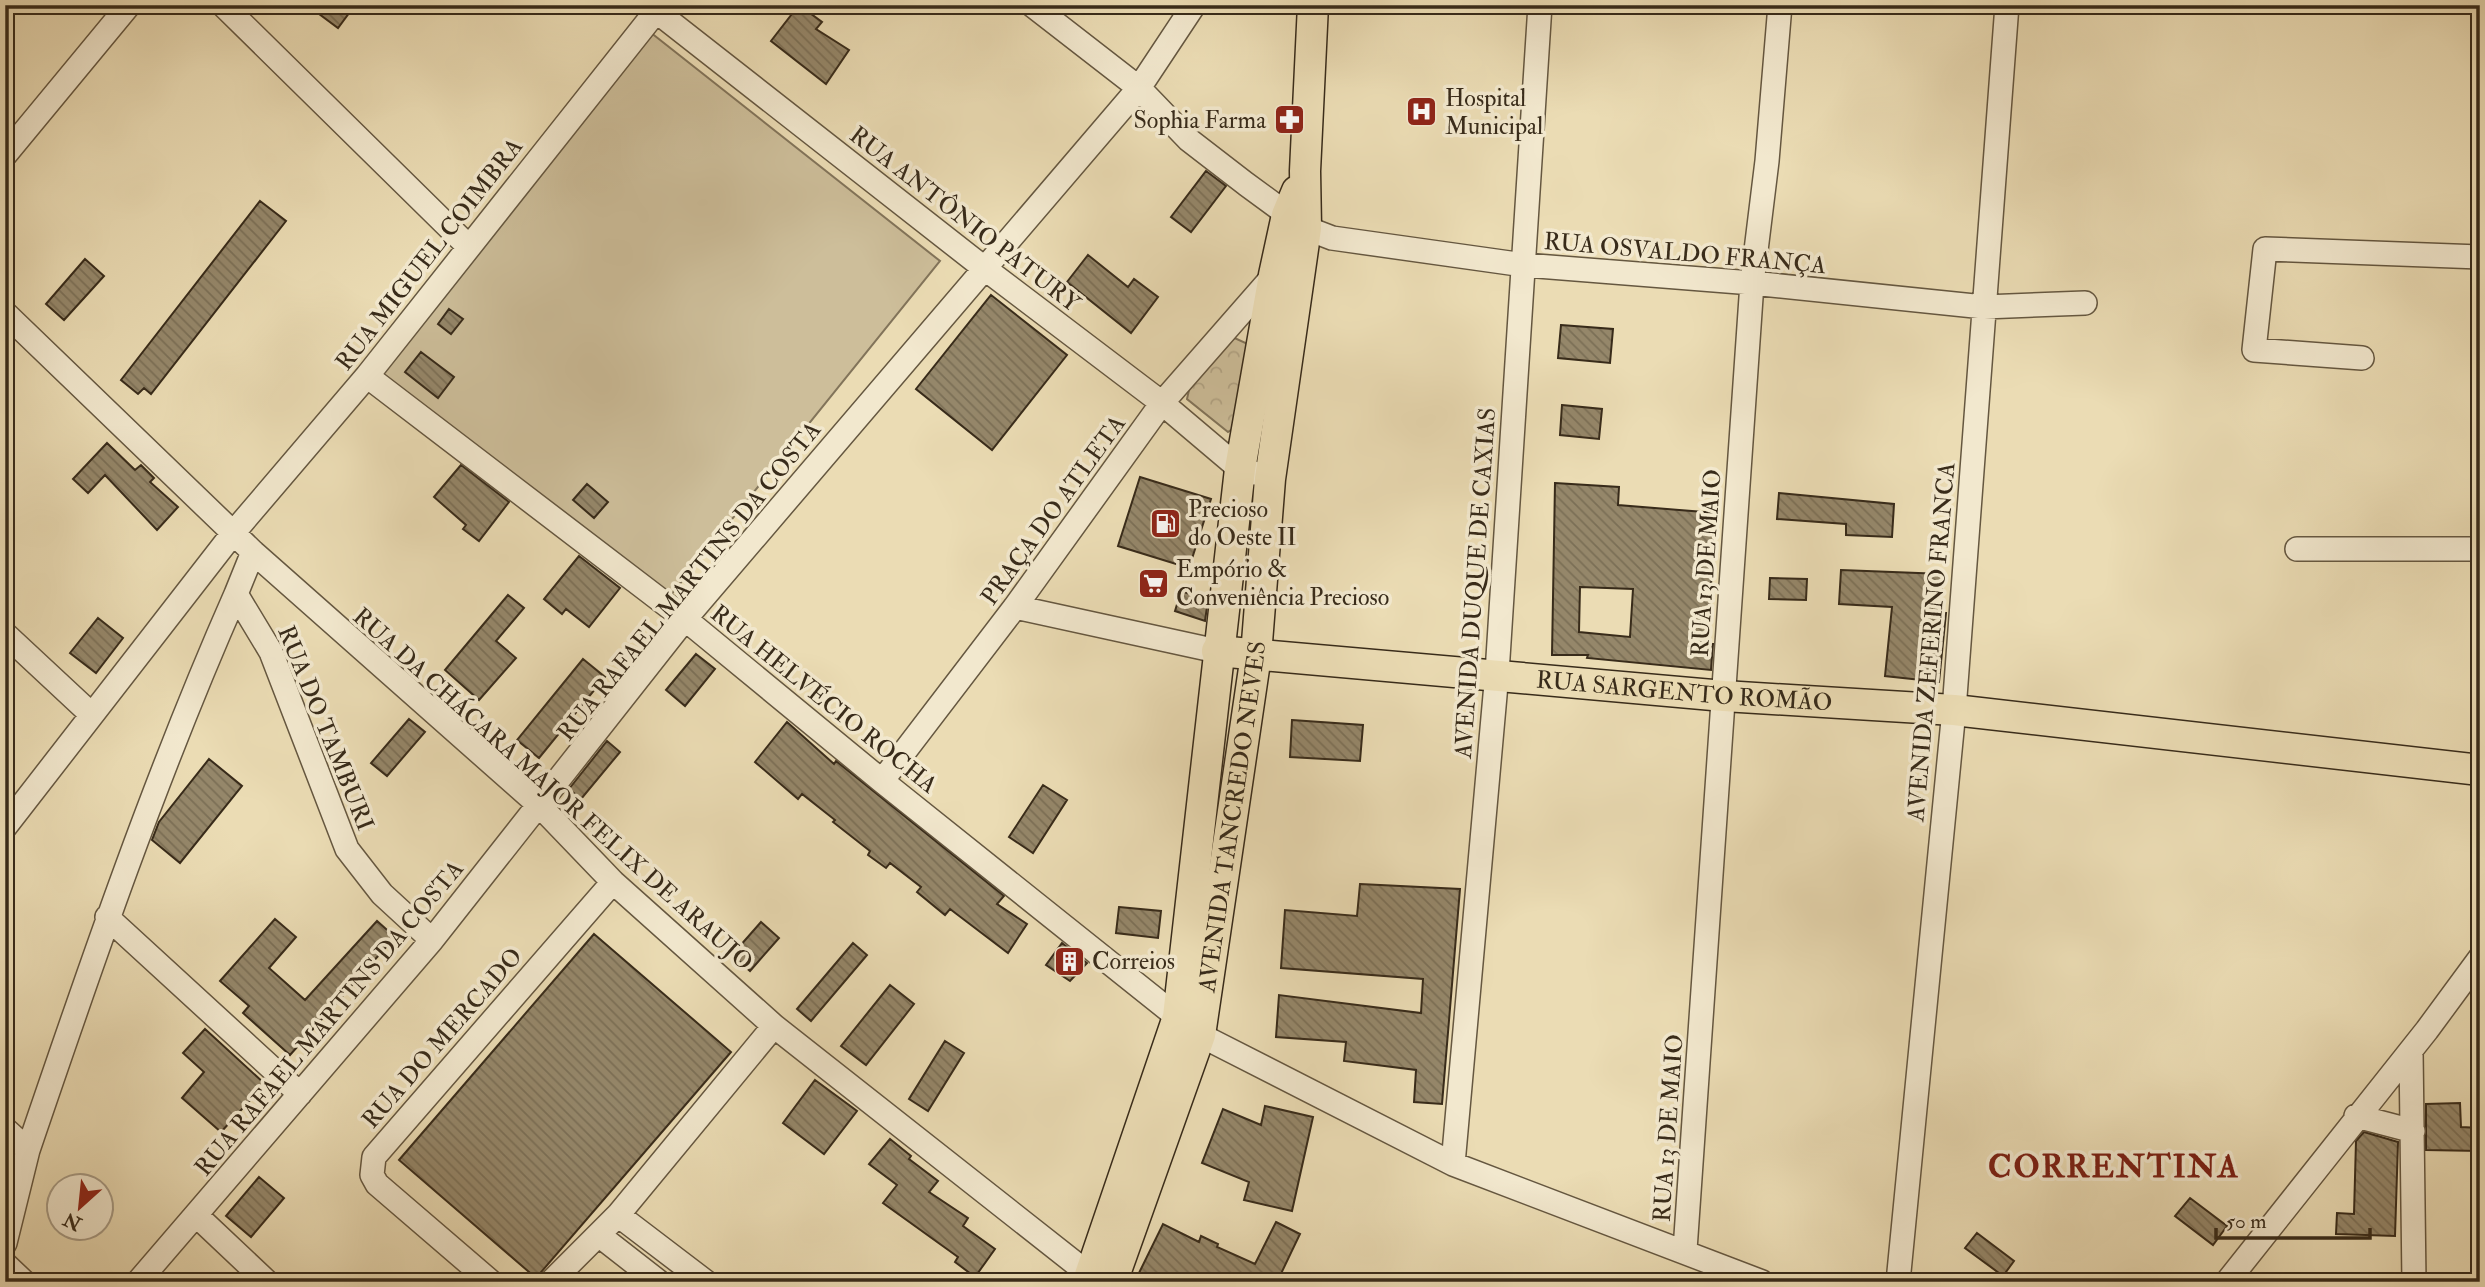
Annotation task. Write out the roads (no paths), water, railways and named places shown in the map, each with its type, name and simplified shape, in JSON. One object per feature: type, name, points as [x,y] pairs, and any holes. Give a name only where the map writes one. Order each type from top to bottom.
[{"type":"main road","name":"AVENIDA TANCREDO NEVES","points":[[1101,1279],[1189,1026],[1256,655],[1270,479],[1296,222],[1305,171],[1313,5]]},
{"type":"main road","name":"AVENIDA TANCREDO NEVES","points":[[1189,1026],[1217,651],[1240,468],[1274,275],[1296,222]]},
{"type":"main road","name":"RUA SARGENTO ROMÃO","points":[[1217,651],[1497,673],[1724,696],[1954,710],[2480,770]]},
{"type":"street","points":[[5,155],[129,5]]},
{"type":"street","points":[[223,5],[468,246]]},
{"type":"street","name":"RUA OSVALDO FRANÇA","points":[[1032,5],[1139,88],[1189,141],[1296,222],[1332,238],[1524,265],[1752,283],[1984,307],[2085,303]]},
{"type":"street","name":"RUA RAFAEL MARTINS DA COSTA","points":[[138,1282],[432,940],[685,619],[1139,88],[1194,5]]},
{"type":"street","name":"AVENIDA DUQUE DE CAXIAS","points":[[1453,1164],[1497,673],[1540,5]]},
{"type":"street","name":"RUA 13 DE MAIO","points":[[1685,1250],[1752,283],[1767,161],[1780,5]]},
{"type":"street","name":"AVENIDA ZEFERINO FRANCA","points":[[1898,1282],[1954,710],[2007,5]]},
{"type":"street","name":"RUA MIGUEL COIMBRA","points":[[5,827],[234,532],[367,376],[658,8]]},
{"type":"street","name":"RUA ANTÔNIO PATURY","points":[[658,8],[984,268],[1162,403],[1240,468],[1270,479]]},
{"type":"street","points":[[2362,358],[2254,350],[2265,249],[2480,257]]},
{"type":"street","name":"PRAÇA DO ATLETA","points":[[882,781],[1015,607],[1162,403],[1274,275]]},
{"type":"street","name":"RUA DA CHÁCARA MAJOR FELIX DE ARAUJO","points":[[5,313],[253,552],[540,806],[613,882],[774,1026],[1101,1279]]},
{"type":"street","name":"RUA HELVÉCIO ROCHA","points":[[367,376],[685,619],[882,781],[1189,1026],[1453,1164],[1685,1250],[1762,1282]]},
{"type":"street","points":[[2297,549],[2480,549]]},
{"type":"street","points":[[5,1243],[28,1150],[107,917],[197,681],[253,552]]},
{"type":"street","name":"RUA DO TAMBURI","points":[[236,594],[271,652],[347,849],[382,894],[432,940]]},
{"type":"street","points":[[1015,607],[1217,651]]},
{"type":"street","points":[[5,634],[92,715]]},
{"type":"street","name":"RUA DO MERCADO","points":[[491,1282],[377,1184],[371,1166],[374,1157],[613,882]]},
{"type":"street","points":[[107,917],[300,1094]]},
{"type":"street","points":[[2227,1282],[2356,1116],[2411,1051],[2480,958]]},
{"type":"street","points":[[551,1282],[600,1236],[774,1026]]},
{"type":"street","points":[[2411,1051],[2414,1282]]},
{"type":"street","points":[[2356,1116],[2413,1131]]},
{"type":"street","points":[[5,1129],[28,1150]]},
{"type":"street","points":[[196,1215],[267,1282]]},
{"type":"street","points":[[618,1215],[706,1282]]},
{"type":"street","points":[[600,1236],[659,1282]]},
{"type":"street","points":[[5,1264],[24,1282]]},
{"type":"place","name":"Hospital Municipal","points":[[1422,112]]},
{"type":"place","name":"Sophia Farma","points":[[1289,120]]},
{"type":"place","name":"Precioso do Oeste II","points":[[1165,523]]},
{"type":"place","name":"Empório & Conveniência Precioso","points":[[1153,583]]},
{"type":"place","name":"Correios","points":[[1069,961]]},
{"type":"district","name":"CORRENTINA","points":[[2114,1166]]}]
